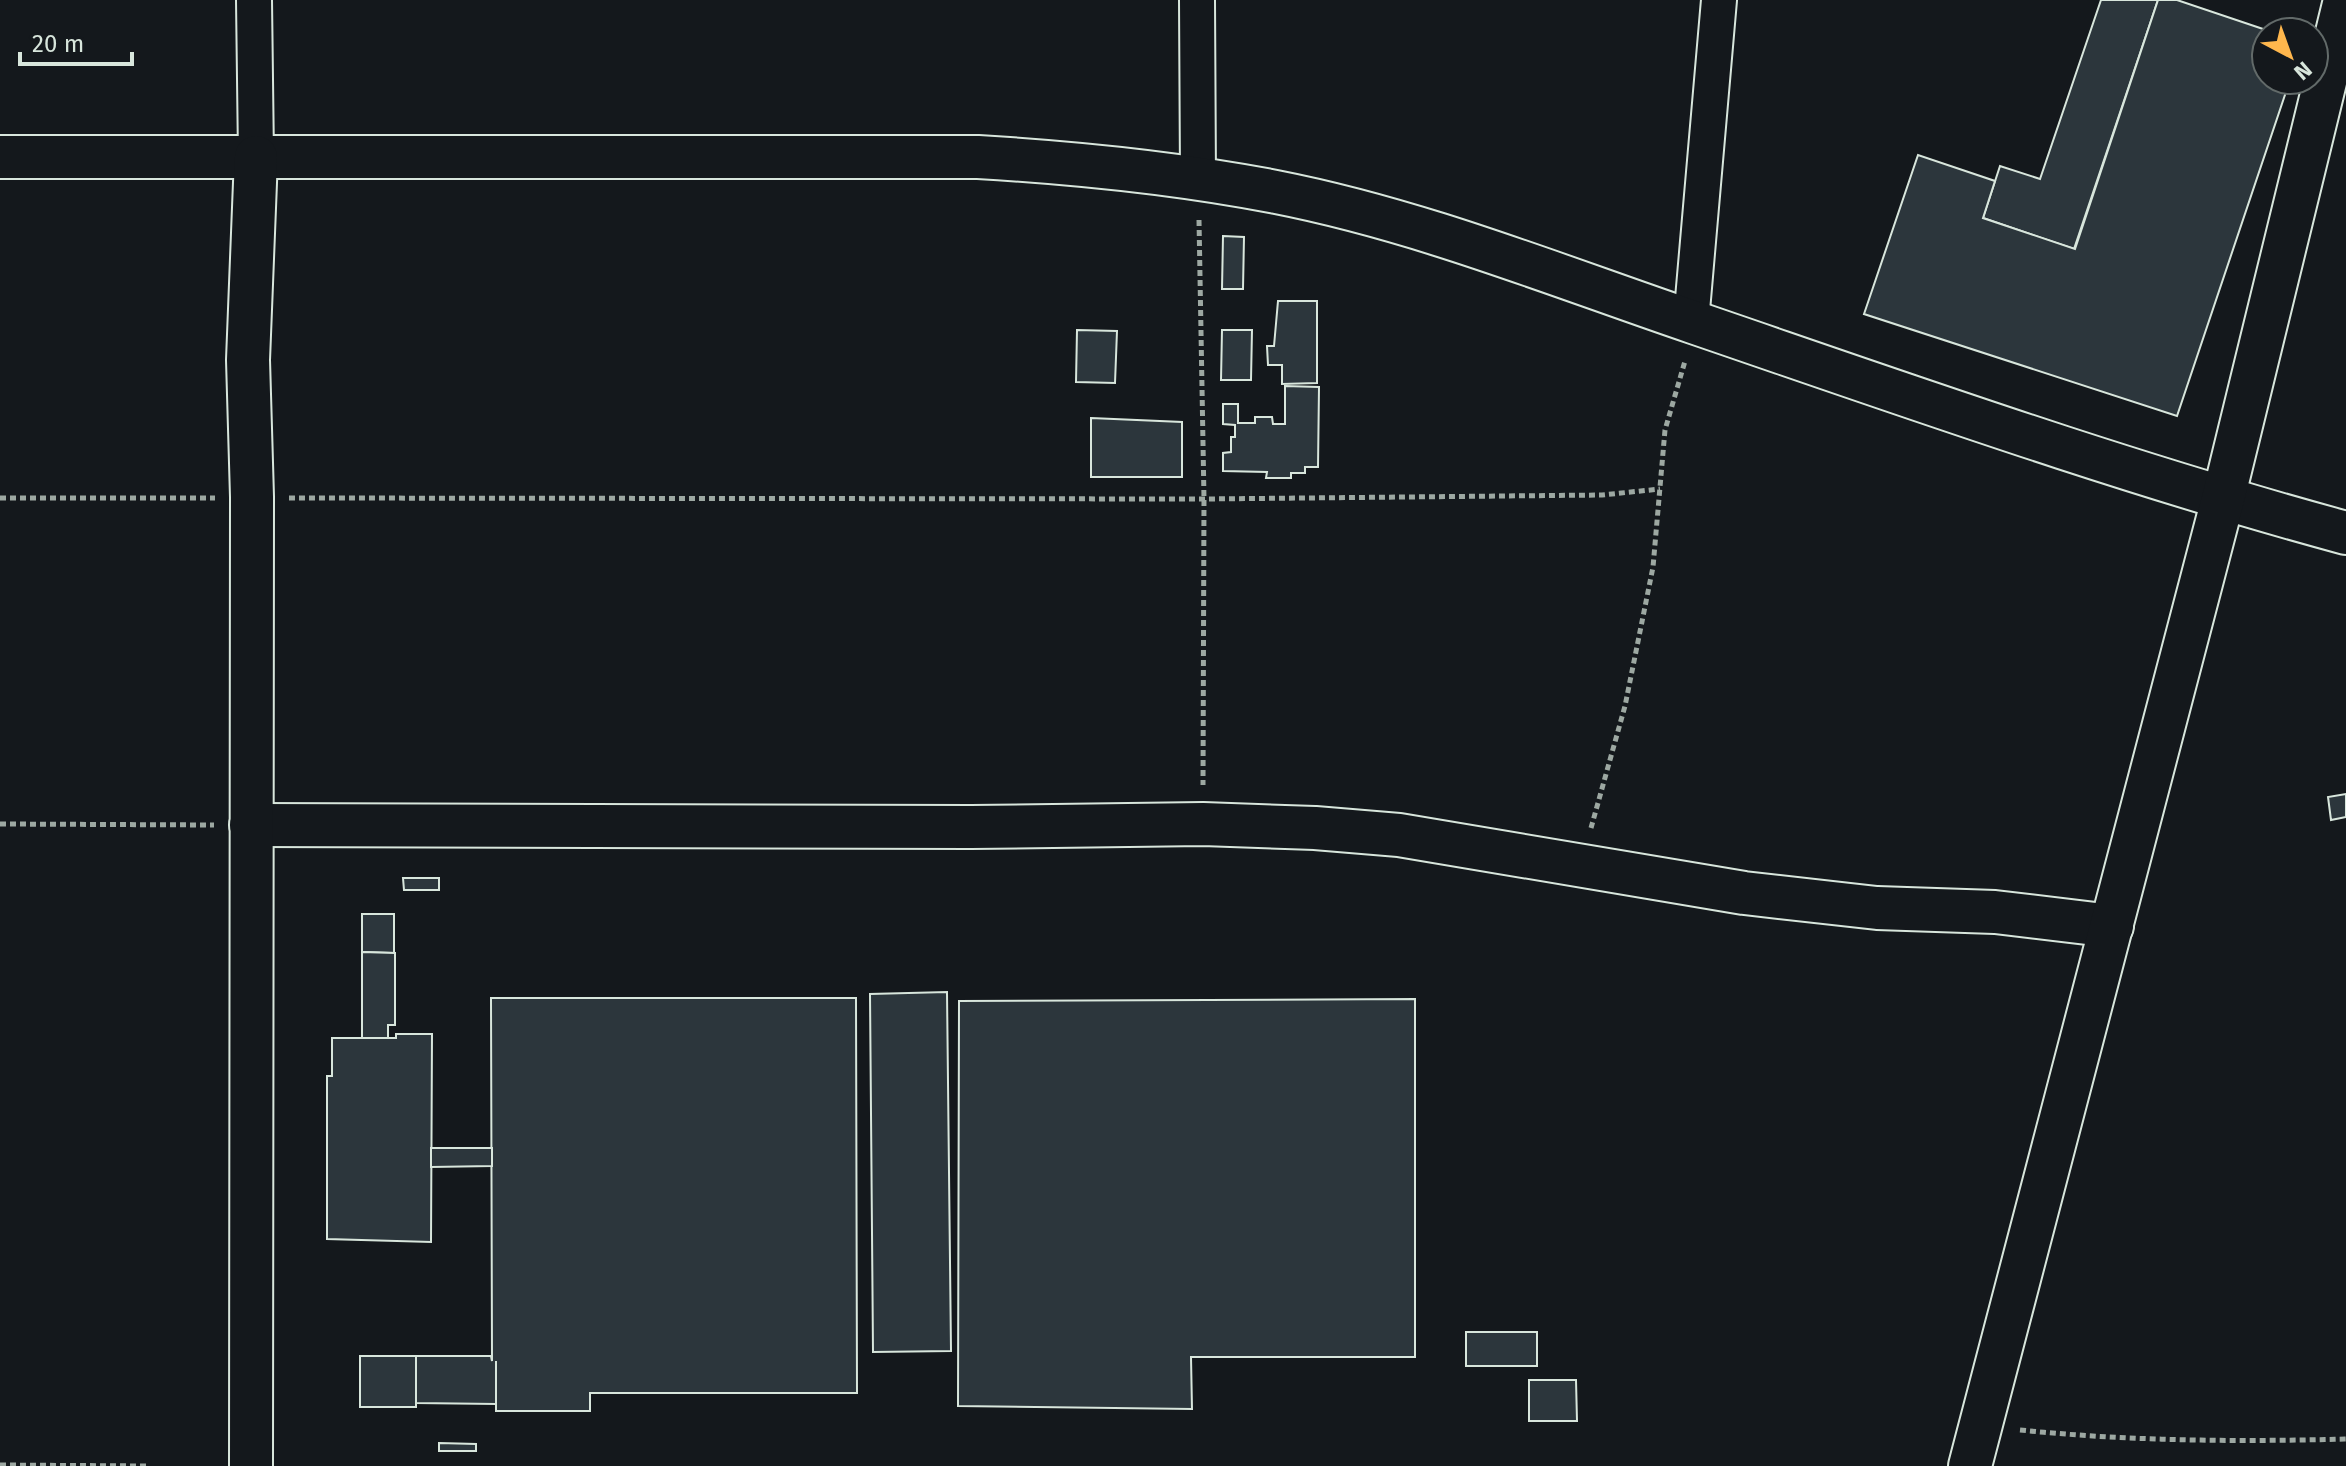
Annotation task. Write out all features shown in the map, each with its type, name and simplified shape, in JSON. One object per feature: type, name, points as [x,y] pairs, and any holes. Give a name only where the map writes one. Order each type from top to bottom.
[{"type":"street","points":[[251,1466],[252,497],[248,360],[256,157],[254,0]]},
{"type":"street","points":[[1197,0],[1198,179]]},
{"type":"street","points":[[1691,322],[1719,0]]},
{"type":"street","points":[[1970,1466],[2223,499],[2345,4]]},
{"type":"street","points":[[0,157],[978,157],[1073,163],[1198,179],[1361,212],[1509,257],[1691,322],[2223,499],[2346,533]]},
{"type":"street","points":[[251,825],[1051,827],[1203,824],[1399,835],[1581,864],[1684,885],[1801,900],[1877,908],[1995,912],[2112,926]]},
{"type":"path","points":[[1198,179],[1204,499],[1203,824]]},
{"type":"path","points":[[1581,864],[1625,706],[1653,567],[1665,430],[1683,373],[1691,322]]},
{"type":"path","points":[[0,498],[1204,499],[1602,495],[1660,489]]},
{"type":"path","points":[[0,824],[251,825]]},
{"type":"path","points":[[1981,1425],[2100,1438],[2346,1439]]},
{"type":"path","points":[[0,1465],[146,1466]]},
{"type":"building","points":[[2101,0],[2158,0],[2074,249],[1983,218],[2000,166],[2040,179]]},
{"type":"building","points":[[2158,0],[2177,0],[2250,25],[2250,96],[2285,96],[2177,416],[1864,314],[1918,155],[1995,181],[1983,218],[2075,249]]},
{"type":"building","points":[[1223,236],[1244,237],[1243,289],[1222,289]]},
{"type":"building","points":[[1278,301],[1317,301],[1317,383],[1282,384],[1282,365],[1268,365],[1267,346],[1274,346]]},
{"type":"building","points":[[1077,330],[1117,331],[1115,383],[1076,382]]},
{"type":"building","points":[[1222,330],[1252,330],[1251,380],[1221,380]]},
{"type":"building","points":[[1285,386],[1319,387],[1318,467],[1305,467],[1305,473],[1291,473],[1291,478],[1266,478],[1267,472],[1223,471],[1223,453],[1231,452],[1235,425],[1223,424],[1223,404],[1238,404],[1238,423],[1255,423],[1255,417],[1272,417],[1273,424],[1285,424]]},
{"type":"building","points":[[1091,418],[1182,422],[1182,477],[1091,477]]},
{"type":"building","points":[[2346,794],[2346,817],[2331,820],[2328,797]]},
{"type":"building","points":[[403,878],[439,878],[439,890],[404,890]]},
{"type":"building","points":[[362,914],[394,914],[394,953],[362,952]]},
{"type":"building","points":[[362,952],[395,953],[395,1025],[388,1025],[388,1038],[362,1038]]},
{"type":"building","points":[[947,992],[951,1351],[873,1352],[870,994]]},
{"type":"building","points":[[491,998],[856,998],[857,1393],[590,1393],[590,1411],[496,1411],[496,1404],[416,1403],[416,1356],[491,1356],[492,1361]]},
{"type":"building","points":[[1415,999],[1415,1357],[1191,1357],[1192,1409],[958,1406],[959,1001]]},
{"type":"building","points":[[396,1034],[432,1034],[431,1242],[327,1239],[327,1076],[332,1076],[332,1038],[396,1038]]},
{"type":"building","points":[[431,1148],[492,1148],[492,1166],[431,1167]]},
{"type":"building","points":[[1466,1332],[1537,1332],[1537,1366],[1466,1366]]},
{"type":"building","points":[[360,1356],[416,1356],[416,1407],[360,1407]]},
{"type":"building","points":[[1529,1380],[1576,1380],[1577,1421],[1529,1421]]},
{"type":"building","points":[[439,1443],[476,1444],[476,1451],[439,1451]]}]
